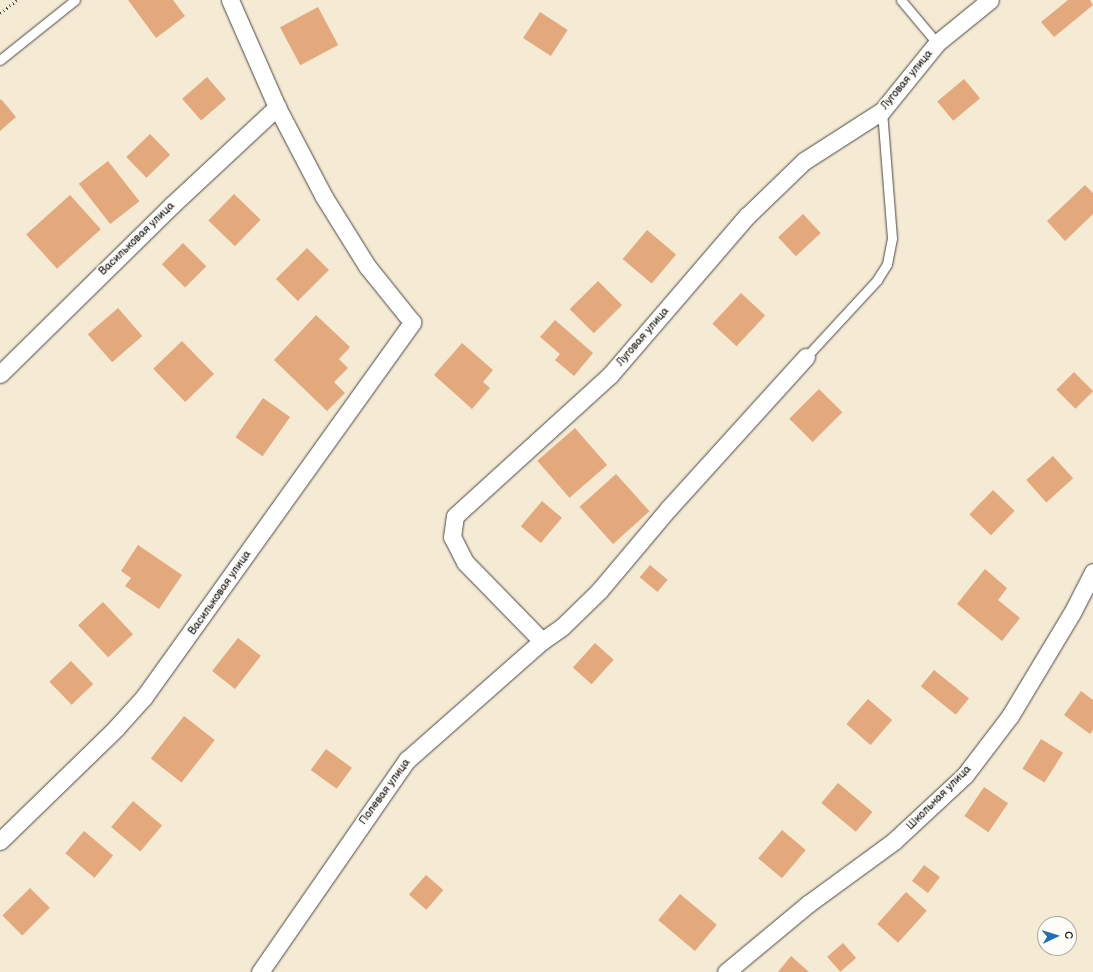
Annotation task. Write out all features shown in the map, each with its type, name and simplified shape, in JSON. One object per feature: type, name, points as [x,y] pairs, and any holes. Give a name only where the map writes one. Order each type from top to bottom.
[{"type":"street","points":[[230,0],[277,107]]},
{"type":"street","name":"Луговая улица","points":[[542,641],[465,562],[452,537],[455,516],[610,375],[747,216],[804,161],[882,111],[937,42],[990,0]]},
{"type":"street","name":"Васильковая улица","points":[[0,374],[166,211],[277,107],[324,197],[367,266],[412,322],[144,697],[116,728],[0,841]]},
{"type":"street","name":"Полевая улица","points":[[260,972],[407,760],[542,641],[562,627],[598,591],[806,358]]},
{"type":"street","name":"Школьная улица","points":[[726,972],[808,904],[894,841],[965,775],[1010,716],[1072,613],[1093,572]]},
{"type":"lane","points":[[0,60],[75,0]]},
{"type":"lane","points":[[901,0],[937,42]]},
{"type":"lane","points":[[806,358],[877,280],[887,264],[892,238],[882,111]]},
{"type":"path","points":[[0,13],[17,0]]},
{"type":"building","points":[[128,0],[173,0],[185,16],[156,38]]},
{"type":"building","points":[[1068,0],[1090,0],[1093,5],[1054,37],[1041,22]]},
{"type":"building","points":[[318,7],[338,45],[300,65],[280,27]]},
{"type":"building","points":[[540,12],[568,30],[551,56],[523,38]]},
{"type":"building","points":[[207,77],[226,99],[201,121],[182,99]]},
{"type":"building","points":[[964,79],[980,98],[953,121],[937,101]]},
{"type":"building","points":[[1,99],[16,117],[0,131],[0,100]]},
{"type":"building","points":[[150,134],[170,155],[146,178],[126,157]]},
{"type":"building","points":[[108,161],[139,201],[110,224],[79,184]]},
{"type":"building","points":[[1085,185],[1093,193],[1093,214],[1065,241],[1047,221]]},
{"type":"building","points":[[234,194],[261,220],[235,246],[208,221]]},
{"type":"building","points":[[70,195],[101,229],[57,269],[26,234]]},
{"type":"building","points":[[803,214],[821,233],[796,256],[778,237]]},
{"type":"building","points":[[647,230],[676,254],[652,284],[623,259]]},
{"type":"building","points":[[183,243],[206,266],[185,288],[162,264]]},
{"type":"building","points":[[307,248],[329,270],[298,301],[276,279]]},
{"type":"building","points":[[598,281],[622,305],[594,333],[570,309]]},
{"type":"building","points":[[741,293],[765,316],[736,346],[712,324]]},
{"type":"building","points":[[118,308],[142,336],[112,362],[88,334]]},
{"type":"building","points":[[316,315],[350,347],[339,359],[348,368],[334,382],[345,393],[327,411],[274,360]]},
{"type":"building","points":[[555,320],[593,353],[574,376],[555,360],[560,354],[540,337]]},
{"type":"building","points":[[182,341],[214,374],[185,402],[153,369]]},
{"type":"building","points":[[462,343],[493,370],[483,382],[490,388],[472,409],[434,375]]},
{"type":"building","points":[[1074,372],[1093,391],[1075,409],[1056,390]]},
{"type":"building","points":[[819,389],[842,412],[813,442],[789,419]]},
{"type":"building","points":[[263,398],[290,417],[263,456],[235,437]]},
{"type":"building","points":[[575,428],[607,465],[569,498],[537,461]]},
{"type":"building","points":[[1053,456],[1073,478],[1046,502],[1026,480]]},
{"type":"building","points":[[616,474],[649,511],[613,544],[580,507]]},
{"type":"building","points":[[993,490],[1015,511],[991,535],[969,514]]},
{"type":"building","points":[[542,501],[562,518],[541,543],[521,526]]},
{"type":"building","points":[[138,545],[182,575],[159,609],[125,586],[131,578],[121,571]]},
{"type":"building","points":[[650,565],[668,580],[657,592],[640,577]]},
{"type":"building","points":[[985,569],[1007,588],[998,600],[1020,618],[1002,641],[957,604]]},
{"type":"building","points":[[103,602],[133,634],[108,657],[78,625]]},
{"type":"building","points":[[238,638],[261,656],[235,689],[212,671]]},
{"type":"building","points":[[595,643],[614,660],[591,684],[573,668]]},
{"type":"building","points":[[71,661],[93,684],[72,705],[49,682]]},
{"type":"building","points":[[934,670],[969,698],[956,715],[921,686]]},
{"type":"building","points":[[1081,691],[1093,700],[1093,730],[1090,734],[1064,715]]},
{"type":"building","points":[[868,699],[892,720],[871,745],[846,724]]},
{"type":"building","points":[[184,716],[215,740],[181,783],[151,759]]},
{"type":"building","points":[[1041,739],[1063,753],[1045,782],[1022,769]]},
{"type":"building","points":[[326,749],[352,768],[337,789],[311,770]]},
{"type":"building","points":[[838,783],[872,812],[856,832],[821,803]]},
{"type":"building","points":[[984,787],[1008,803],[988,832],[964,816]]},
{"type":"building","points":[[133,801],[162,825],[140,851],[111,827]]},
{"type":"building","points":[[782,830],[806,850],[782,878],[758,858]]},
{"type":"building","points":[[84,831],[113,855],[94,878],[65,853]]},
{"type":"building","points":[[924,865],[940,877],[928,893],[912,881]]},
{"type":"building","points":[[426,875],[443,890],[426,910],[409,895]]},
{"type":"building","points":[[30,888],[50,908],[22,935],[2,916]]},
{"type":"building","points":[[906,892],[927,911],[898,943],[877,924]]},
{"type":"building","points":[[680,894],[717,925],[695,951],[658,920]]},
{"type":"building","points":[[843,943],[856,958],[840,972],[827,957]]},
{"type":"building","points":[[791,956],[809,972],[778,972]]}]
